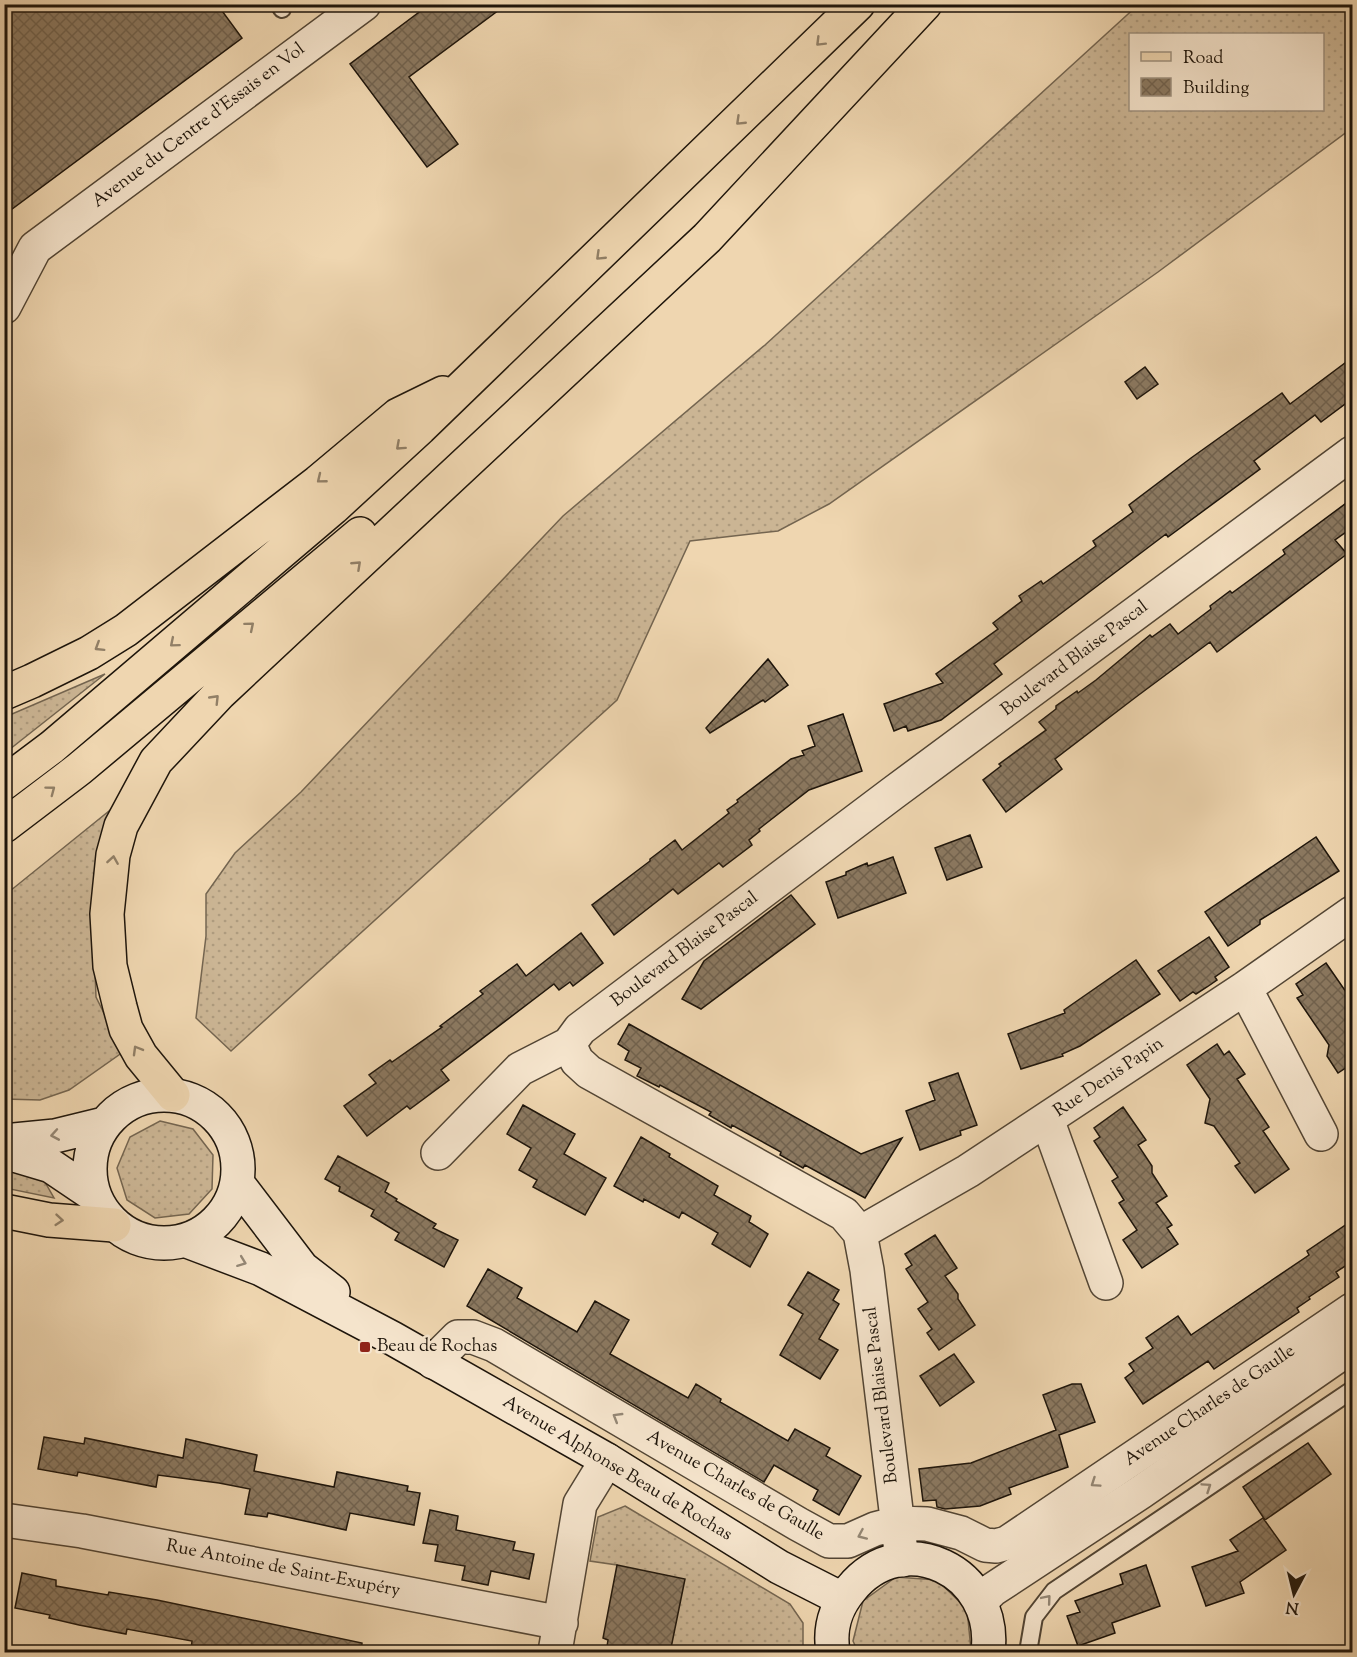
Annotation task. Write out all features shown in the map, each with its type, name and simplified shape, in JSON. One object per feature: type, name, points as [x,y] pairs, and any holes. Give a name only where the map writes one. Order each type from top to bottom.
[{"type":"main road","points":[[4,783],[51,747],[333,508],[474,378],[858,4]]},
{"type":"main road","points":[[4,826],[88,762],[369,527],[655,256],[913,4]]},
{"type":"main road","points":[[173,1095],[148,1067],[126,1029],[110,966],[107,914],[113,855],[121,826],[156,761],[220,693],[707,238],[925,4]]},
{"type":"main road","points":[[4,693],[89,653],[126,630],[318,482],[398,415],[474,378]]},
{"type":"main road","points":[[4,1211],[49,1220],[114,1225]]},
{"type":"street","name":"Avenue du Centre d'Essais en Vol","points":[[35,248],[364,4]]},
{"type":"street","points":[[4,307],[35,248]]},
{"type":"street","name":"Boulevard Blaise Pascal","points":[[569,1044],[580,1029],[884,800],[1353,453]]},
{"type":"street","name":"Rue Denis Papin","points":[[861,1233],[968,1171],[1245,988],[1353,913]]},
{"type":"street","points":[[1245,988],[1321,1134]]},
{"type":"street","points":[[438,1153],[520,1069],[569,1044],[577,1061],[589,1072],[844,1214],[861,1233]]},
{"type":"street","points":[[154,1095],[173,1095],[203,1105],[216,1115],[231,1135],[238,1159],[238,1184],[228,1209],[210,1228],[187,1241],[168,1244],[148,1243],[130,1236],[114,1225],[102,1211],[94,1195],[89,1171],[93,1146],[104,1124],[118,1111],[135,1101],[154,1095]]},
{"type":"street","points":[[1047,1119],[1106,1283]]},
{"type":"street","points":[[4,1142],[55,1136],[104,1124]]},
{"type":"street","points":[[4,1152],[51,1166],[94,1195]]},
{"type":"street","name":"Avenue Alphonse Beau de Rochas","points":[[238,1184],[302,1268],[392,1338]]},
{"type":"street","name":"Boulevard Blaise Pascal","points":[[861,1233],[902,1560]]},
{"type":"street","name":"Avenue Alphonse Beau de Rochas","points":[[187,1241],[261,1269],[392,1338],[607,1460],[779,1567],[842,1599]]},
{"type":"street","name":"Avenue Charles de Gaulle","points":[[433,1362],[458,1337],[473,1337],[494,1344],[798,1524],[829,1540],[848,1540],[898,1523],[927,1524],[961,1533],[985,1545],[996,1546],[1007,1543],[1353,1310]]},
{"type":"street","name":"Avenue Charles de Gaulle","points":[[981,1600],[992,1590],[1142,1492],[1353,1346]]},
{"type":"street","points":[[558,1638],[580,1504],[607,1460]]},
{"type":"street","name":"Rue Antoine de Saint-Exupéry","points":[[4,1520],[31,1522],[94,1533],[558,1638]]},
{"type":"street","points":[[833,1653],[831,1638],[833,1620],[842,1599],[862,1575],[877,1566],[902,1560],[921,1559],[953,1572],[967,1583],[981,1600],[990,1637],[988,1653]]},
{"type":"lane","points":[[4,271],[35,248]]},
{"type":"lane","points":[[1028,1653],[1034,1617],[1054,1592],[1353,1390]]},
{"type":"shaded area","points":[[1138,5],[1352,5],[1352,128],[1158,272],[829,504],[778,531],[690,541],[617,700],[231,1051],[196,1018],[206,936],[206,894],[235,853],[301,792],[563,516],[765,345]]},
{"type":"shaded area","points":[[105,674],[5,753],[5,717]]},
{"type":"shaded area","points":[[114,807],[94,945],[96,997],[123,1052],[69,1090],[40,1100],[5,1099],[5,895]]},
{"type":"shaded area","points":[[160,1121],[193,1129],[213,1155],[212,1189],[189,1214],[155,1218],[127,1200],[117,1168],[130,1137]]},
{"type":"shaded area","points":[[4,1167],[42,1177],[54,1198],[5,1188]]},
{"type":"shaded area","points":[[625,1506],[790,1604],[803,1623],[803,1652],[670,1652],[617,1565],[590,1561],[598,1517]]},
{"type":"shaded area","points":[[896,1577],[937,1580],[967,1609],[970,1652],[858,1652],[853,1641],[863,1601]]},
{"type":"building","points":[[4,4],[217,4],[242,38],[4,215]]},
{"type":"building","points":[[430,4],[507,4],[409,77],[458,144],[427,167],[350,64]]},
{"type":"building","points":[[1353,357],[1353,398],[1321,422],[1315,415],[1254,461],[1260,469],[1168,537],[1166,534],[994,664],[1002,674],[941,720],[908,731],[906,726],[894,731],[884,704],[943,683],[936,674],[998,629],[993,623],[1022,601],[1019,596],[1041,581],[1043,584],[1096,546],[1093,541],[1133,512],[1129,505],[1282,393],[1290,404]]},
{"type":"building","points":[[1145,367],[1158,384],[1137,399],[1125,382]]},
{"type":"building","points":[[1353,498],[1353,527],[1335,540],[1347,554],[1217,652],[1210,642],[1136,697],[1055,759],[1062,769],[1006,812],[983,780],[1001,766],[999,764],[1046,730],[1039,722],[1056,709],[1056,706],[1096,680],[1150,635],[1152,637],[1170,624],[1178,634],[1230,591],[1232,593],[1285,554],[1283,550]]},
{"type":"building","points":[[768,659],[788,685],[765,702],[763,700],[710,733],[706,728]]},
{"type":"building","points":[[843,714],[862,771],[809,790],[759,829],[760,831],[749,840],[752,845],[723,867],[719,863],[678,894],[673,889],[614,935],[592,905],[675,840],[682,850],[729,813],[727,810],[738,802],[737,800],[791,759],[804,755],[802,751],[815,746],[808,726]]},
{"type":"building","points":[[970,835],[982,867],[947,880],[935,848]]},
{"type":"building","points":[[1316,837],[1339,871],[1260,920],[1260,924],[1228,946],[1205,912]]},
{"type":"building","points":[[893,857],[906,893],[838,918],[826,882],[846,875],[846,872],[867,863],[868,866]]},
{"type":"building","points":[[791,895],[815,924],[701,1009],[682,999],[704,961]]},
{"type":"building","points":[[581,933],[603,963],[573,986],[570,982],[559,990],[554,984],[441,1070],[449,1080],[410,1109],[407,1106],[367,1136],[344,1106],[376,1083],[369,1075],[442,1027],[440,1026],[483,994],[480,991],[517,964],[526,976]]},
{"type":"building","points":[[1209,937],[1229,967],[1215,977],[1217,980],[1207,987],[1196,994],[1193,992],[1180,1001],[1158,971]]},
{"type":"building","points":[[1136,960],[1160,994],[1080,1046],[1062,1054],[1063,1056],[1021,1069],[1008,1034],[1065,1013],[1064,1010]]},
{"type":"building","points":[[1326,963],[1353,1002],[1353,1063],[1338,1073],[1327,1056],[1329,1045],[1297,998],[1303,995],[1296,984]]},
{"type":"building","points":[[629,1024],[861,1154],[902,1138],[865,1198],[805,1165],[803,1168],[780,1155],[781,1152],[732,1125],[731,1128],[709,1115],[711,1112],[660,1085],[659,1087],[637,1076],[641,1068],[625,1060],[629,1051],[618,1044]]},
{"type":"building","points":[[1217,1044],[1224,1055],[1229,1051],[1245,1074],[1237,1079],[1269,1127],[1263,1131],[1289,1169],[1255,1193],[1235,1166],[1240,1163],[1214,1126],[1205,1123],[1210,1099],[1187,1065]]},
{"type":"building","points":[[958,1073],[977,1125],[960,1131],[961,1135],[920,1150],[906,1111],[935,1100],[929,1083]]},
{"type":"building","points":[[523,1105],[575,1134],[564,1154],[606,1178],[585,1215],[533,1187],[537,1180],[519,1170],[531,1148],[507,1134]]},
{"type":"building","points":[[1123,1107],[1146,1140],[1138,1145],[1167,1196],[1156,1203],[1172,1225],[1167,1228],[1178,1244],[1142,1268],[1123,1240],[1137,1230],[1119,1203],[1124,1200],[1112,1181],[1118,1177],[1094,1141],[1100,1137],[1094,1128]]},
{"type":"building","points":[[641,1137],[670,1154],[669,1157],[718,1186],[714,1195],[751,1216],[749,1222],[768,1234],[750,1267],[712,1244],[718,1233],[682,1212],[679,1218],[614,1186]]},
{"type":"building","points":[[338,1156],[389,1183],[385,1192],[436,1224],[433,1228],[458,1240],[444,1267],[395,1240],[399,1233],[371,1216],[374,1210],[339,1191],[340,1187],[325,1179]]},
{"type":"building","points":[[1353,1220],[1353,1261],[1336,1272],[1339,1277],[1309,1297],[1310,1299],[1297,1308],[1299,1312],[1214,1369],[1208,1361],[1143,1404],[1125,1378],[1134,1371],[1129,1364],[1153,1348],[1146,1338],[1178,1316],[1191,1335],[1309,1255],[1307,1251]]},
{"type":"building","points":[[935,1235],[957,1268],[945,1276],[975,1325],[939,1350],[927,1333],[932,1329],[918,1309],[928,1302],[906,1269],[912,1265],[905,1254]]},
{"type":"building","points":[[488,1269],[522,1288],[517,1298],[577,1332],[595,1301],[629,1320],[610,1354],[688,1398],[696,1384],[721,1399],[720,1402],[788,1441],[795,1429],[830,1448],[826,1456],[861,1476],[839,1515],[813,1500],[818,1490],[774,1465],[764,1482],[467,1306]]},
{"type":"building","points":[[808,1272],[839,1290],[833,1300],[839,1304],[819,1339],[838,1350],[820,1379],[780,1355],[803,1314],[788,1305]]},
{"type":"building","points":[[954,1354],[974,1382],[940,1406],[920,1376]]},
{"type":"building","points":[[1072,1384],[1081,1384],[1095,1422],[1059,1435],[1068,1467],[1009,1488],[1011,1494],[980,1506],[945,1509],[937,1507],[936,1500],[923,1501],[919,1469],[971,1463],[1056,1430],[1043,1395]]},
{"type":"building","points":[[44,1437],[84,1444],[85,1438],[183,1458],[186,1439],[257,1455],[254,1471],[334,1487],[337,1472],[408,1486],[407,1491],[420,1493],[414,1525],[350,1513],[346,1530],[268,1513],[267,1517],[245,1514],[250,1489],[158,1475],[156,1487],[78,1472],[77,1476],[38,1469]]},
{"type":"building","points":[[1308,1443],[1331,1474],[1265,1520],[1243,1487]]},
{"type":"building","points":[[430,1510],[458,1516],[456,1530],[515,1542],[513,1550],[534,1554],[529,1579],[491,1571],[488,1585],[462,1580],[465,1566],[435,1561],[438,1545],[423,1543]]},
{"type":"building","points":[[1263,1518],[1286,1550],[1240,1582],[1244,1593],[1206,1606],[1192,1567],[1238,1551],[1230,1540]]},
{"type":"building","points":[[617,1565],[685,1579],[670,1653],[606,1653],[608,1640],[603,1638]]},
{"type":"building","points":[[1146,1565],[1160,1606],[1112,1623],[1115,1633],[1078,1646],[1067,1616],[1080,1612],[1075,1601],[1123,1584],[1120,1574]]},
{"type":"building","points":[[22,1573],[56,1580],[56,1586],[157,1600],[362,1643],[361,1653],[251,1653],[220,1646],[219,1653],[216,1653],[191,1649],[192,1641],[127,1629],[126,1634],[49,1618],[50,1615],[15,1608]]},
{"type":"place","name":"Beau de Rochas","points":[[365,1347]]}]
